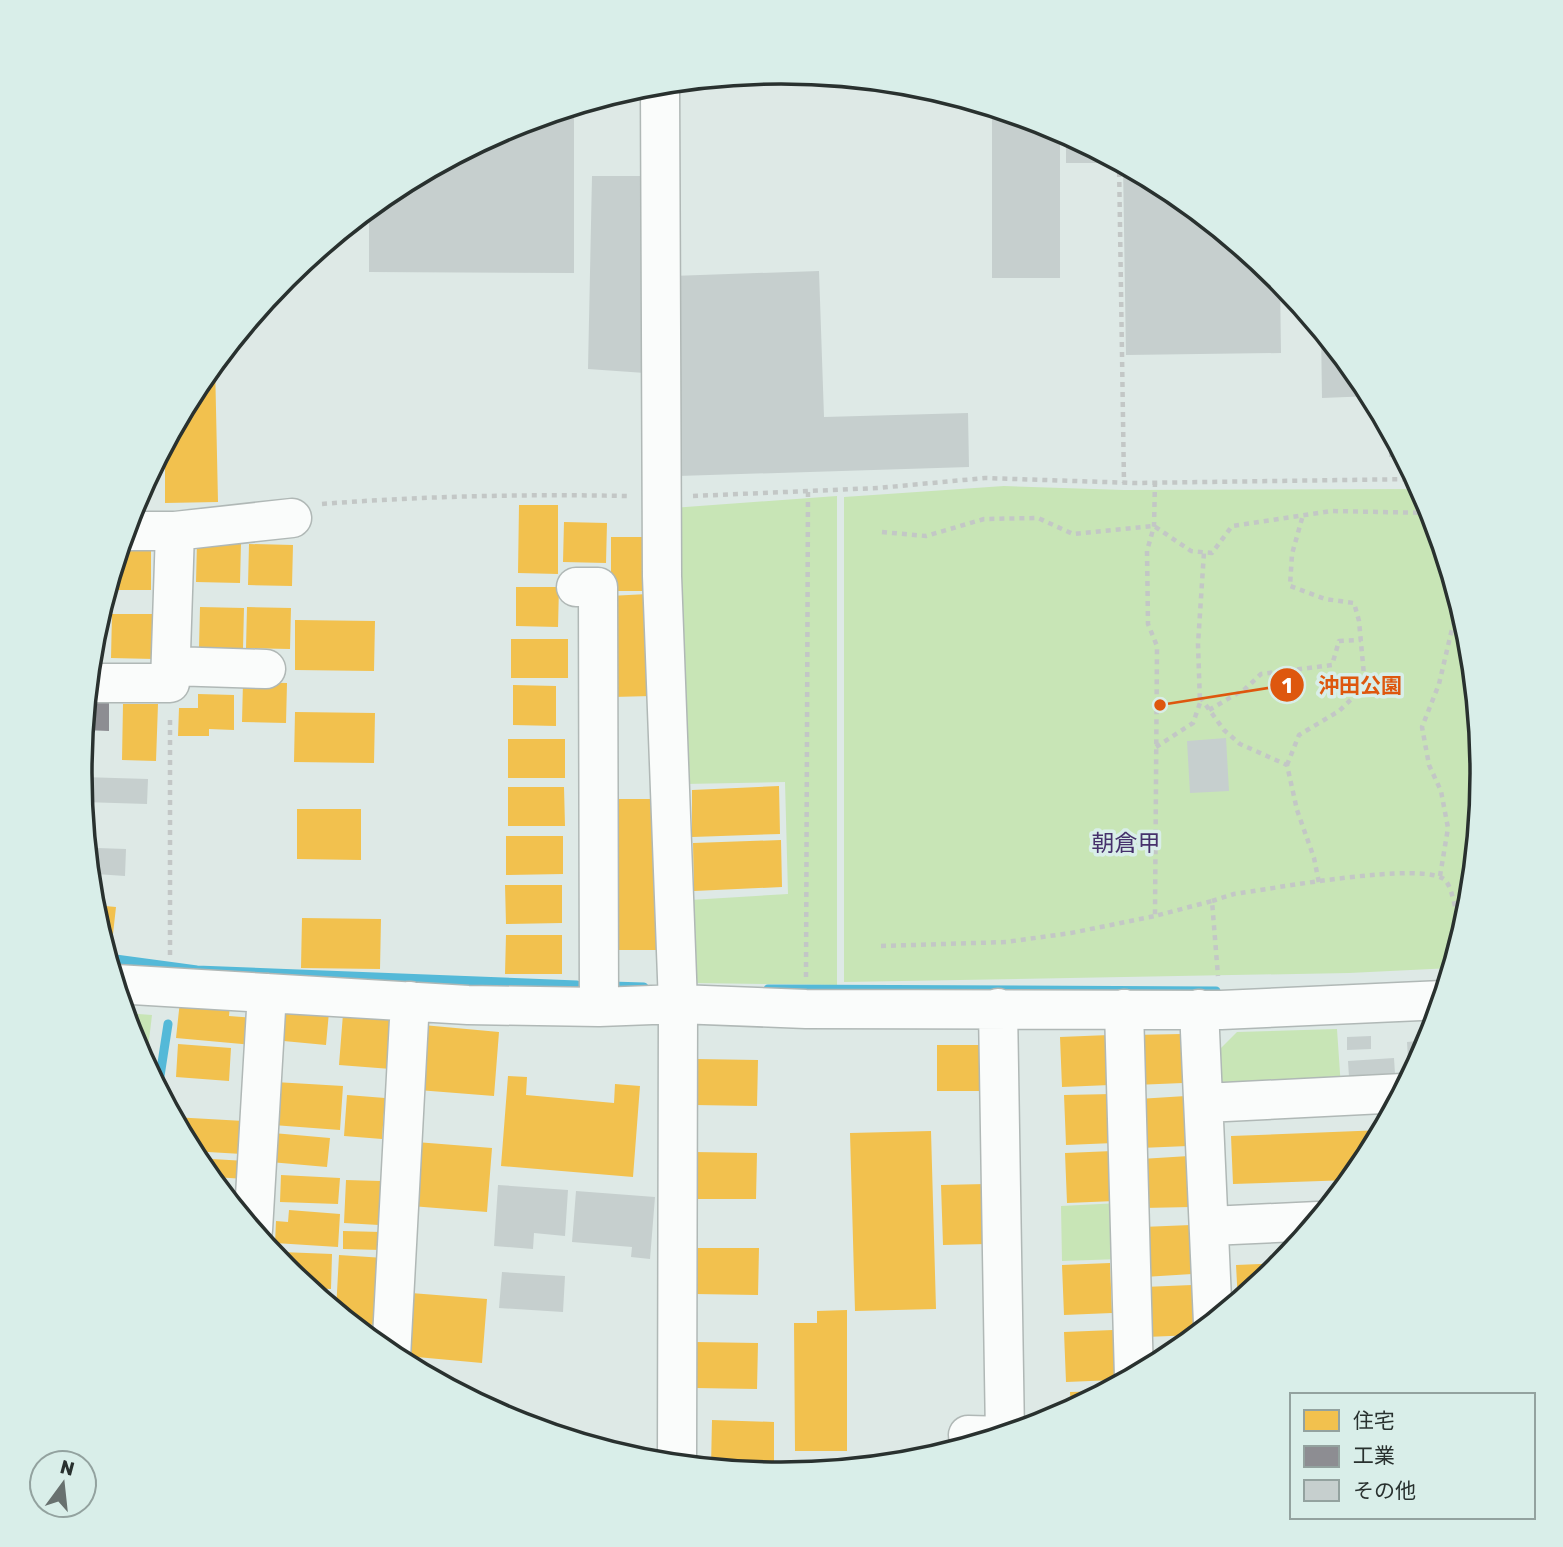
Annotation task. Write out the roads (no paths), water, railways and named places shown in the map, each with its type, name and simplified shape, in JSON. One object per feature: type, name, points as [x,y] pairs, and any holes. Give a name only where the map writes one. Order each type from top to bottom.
[{"type":"street","points":[[660,95],[660,497],[678,1004],[677,1455]]},
{"type":"street","points":[[136,531],[175,531],[292,518]]},
{"type":"street","points":[[171,675],[175,531]]},
{"type":"street","points":[[576,587],[598,587],[599,1007]]},
{"type":"street","points":[[98,682],[266,669]]},
{"type":"street","points":[[126,985],[468,1004],[599,1007],[678,1004],[806,1009],[1124,1009],[1209,996],[1432,1000]]},
{"type":"street","points":[[254,1217],[267,993]]},
{"type":"street","points":[[1209,996],[1205,1103],[1213,1311]]},
{"type":"street","points":[[392,1343],[410,1001]]},
{"type":"street","points":[[993,1429],[998,1008]]},
{"type":"street","points":[[1124,1009],[1134,1366]]},
{"type":"street","points":[[1205,1103],[1392,1094]]},
{"type":"street","points":[[1210,1226],[1306,1221]]},
{"type":"waterway","points":[[117,959],[197,970],[577,985]]},
{"type":"waterway","points":[[611,986],[644,987]]},
{"type":"waterway","points":[[768,989],[1216,991]]},
{"type":"waterway","points":[[161,1073],[168,1024]]},
{"type":"place","name":"沖田公園","points":[[1160,705]]},
{"type":"district","name":"朝倉甲","points":[[1126,843]]}]
